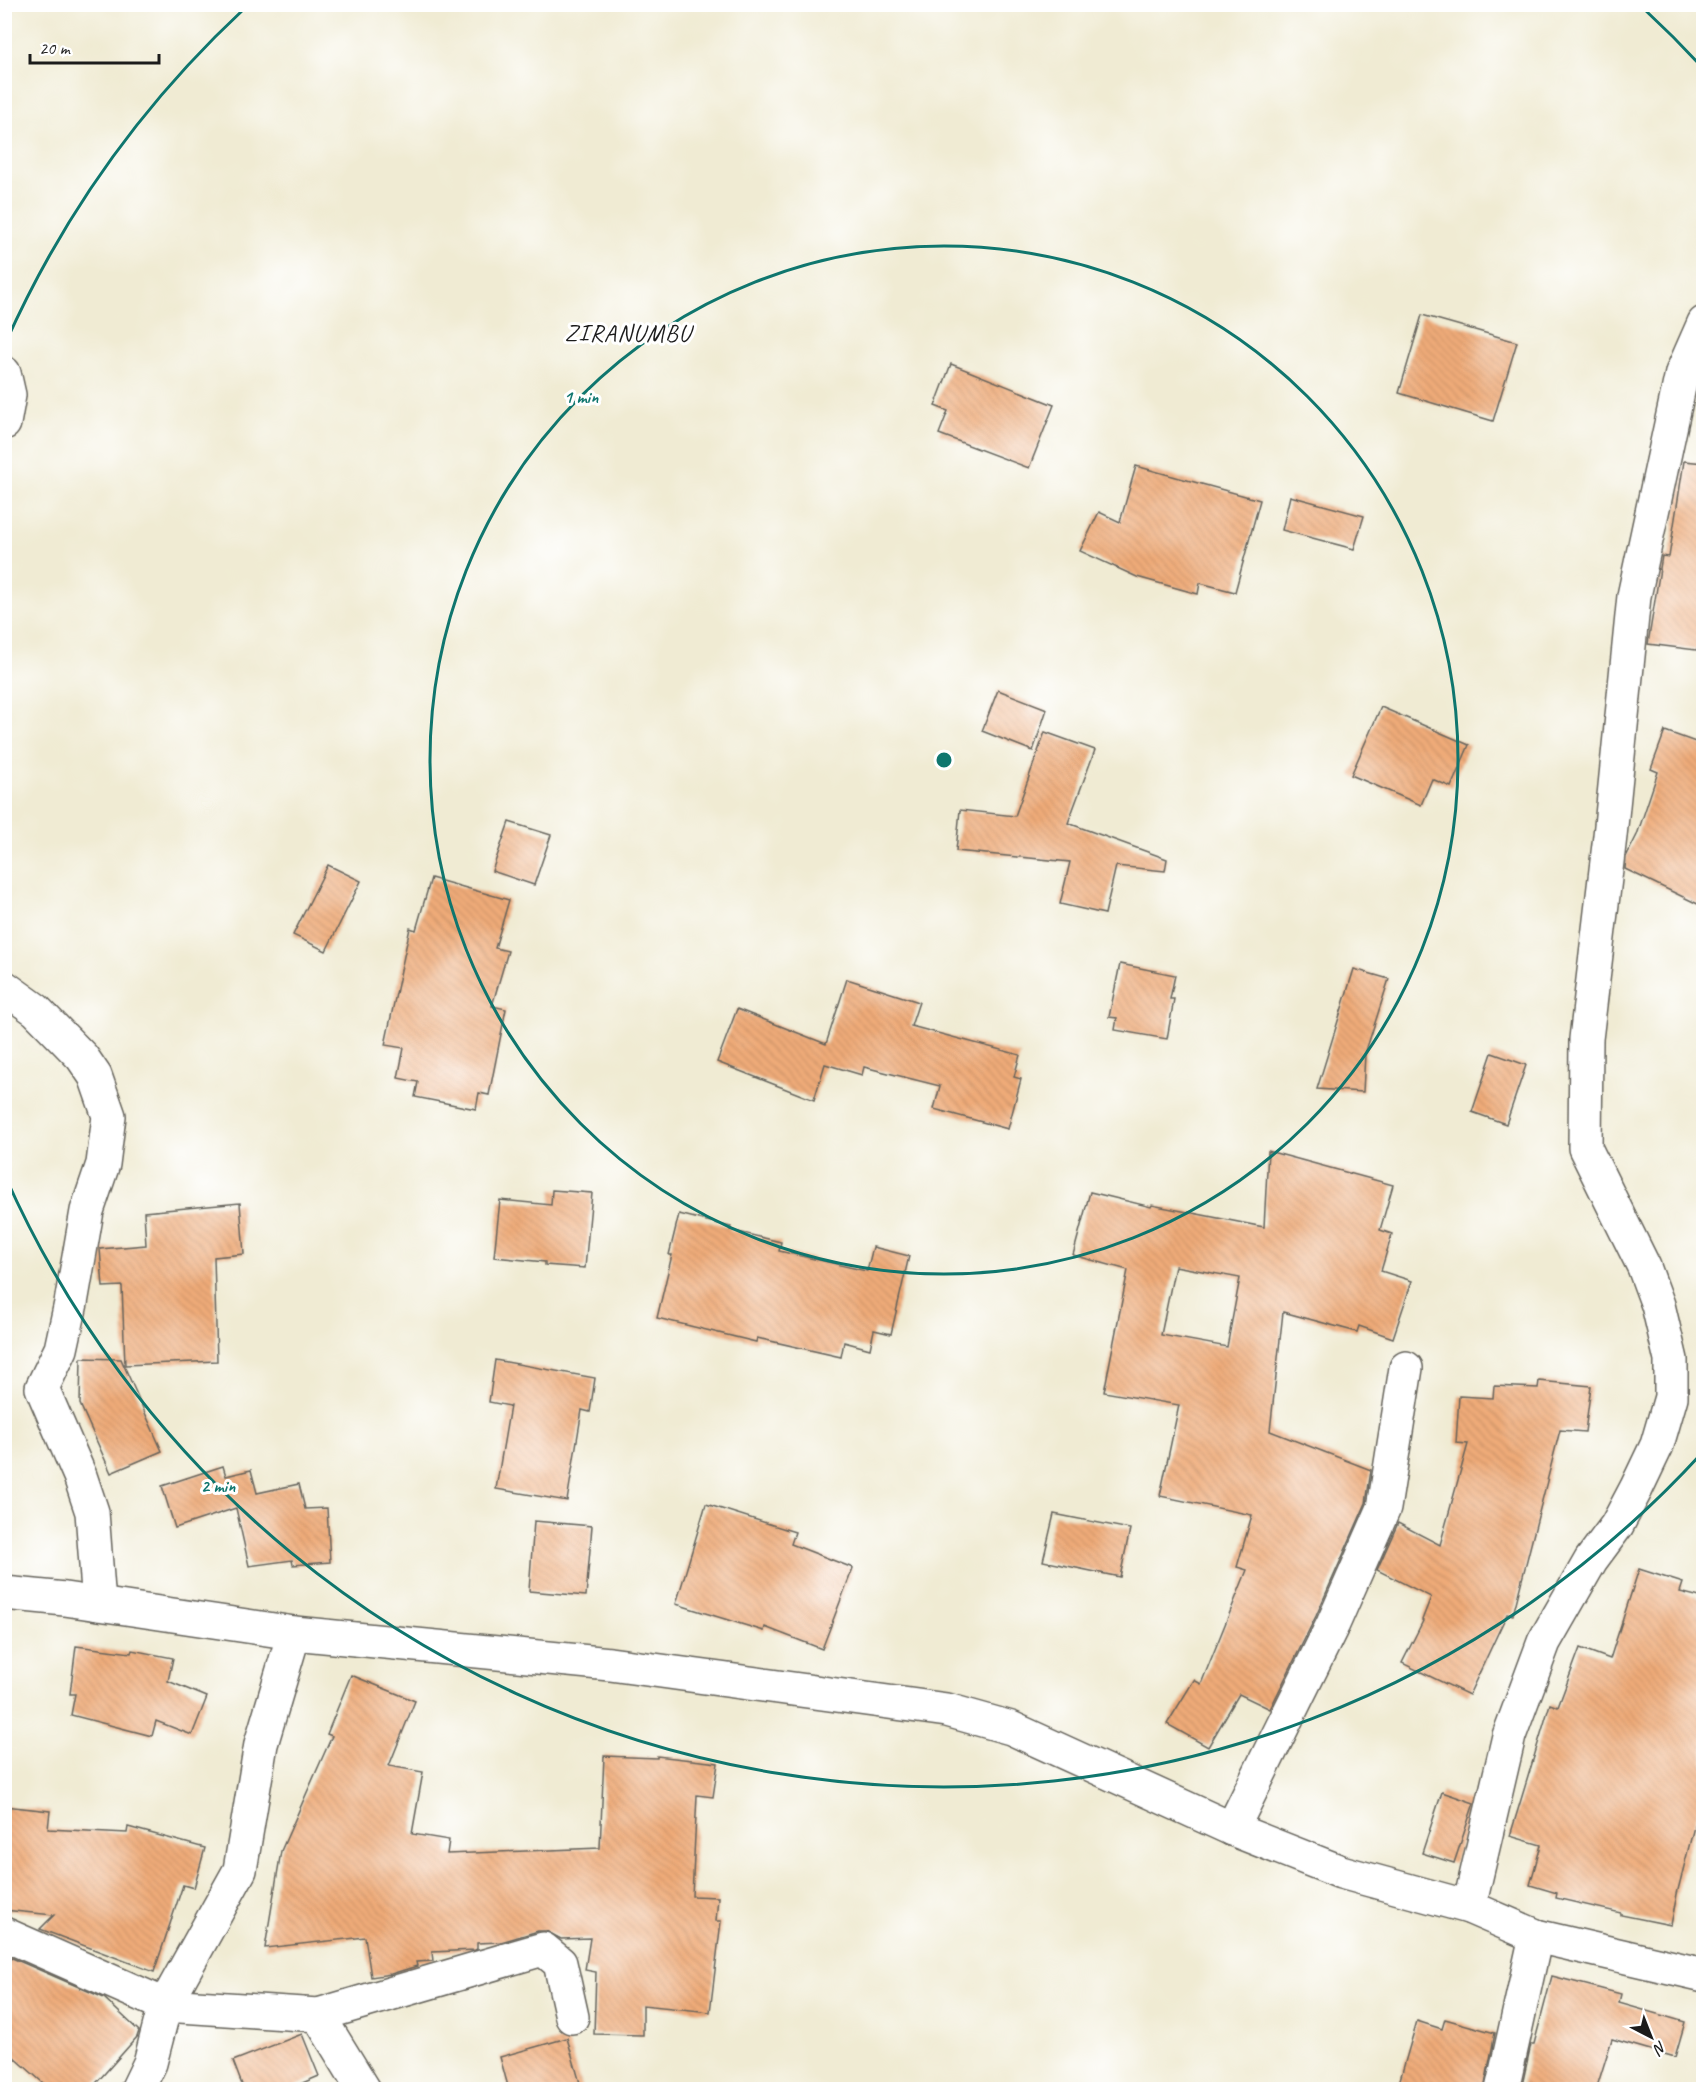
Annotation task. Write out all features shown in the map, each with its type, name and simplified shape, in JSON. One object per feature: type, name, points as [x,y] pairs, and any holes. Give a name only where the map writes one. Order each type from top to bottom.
[{"type":"street","points":[[1469,1907],[1509,1736],[1544,1642],[1591,1560],[1617,1525],[1636,1489],[1657,1445],[1671,1397],[1671,1360],[1658,1305],[1644,1267],[1585,1148],[1586,1039],[1610,836],[1634,596],[1682,373],[1704,323]]},
{"type":"street","points":[[4,373],[9,395],[4,423]]},
{"type":"street","points":[[4,987],[36,1010],[81,1057],[95,1076],[109,1116],[103,1164],[87,1212],[61,1349],[42,1388],[80,1476],[92,1512],[99,1604]]},
{"type":"street","points":[[1232,1828],[1332,1624],[1384,1508],[1406,1368]]},
{"type":"street","points":[[4,1593],[99,1604],[294,1633],[610,1664],[947,1710],[1011,1728],[1232,1828],[1341,1872],[1469,1907],[1536,1936],[1704,1975]]},
{"type":"street","points":[[137,2090],[150,2063],[165,2005],[240,1870],[261,1744],[294,1633]]},
{"type":"street","points":[[4,1934],[165,2005],[318,2015],[543,1948],[560,1962],[572,2017]]},
{"type":"street","points":[[1502,2090],[1536,1936]]},
{"type":"street","points":[[318,2015],[364,2090]]},
{"type":"building","points":[[1422,315],[1517,342],[1493,421],[1399,393]]},
{"type":"building","points":[[951,364],[1054,405],[1029,468],[939,434],[948,411],[935,406]]},
{"type":"building","points":[[1684,461],[1704,463],[1704,651],[1648,644],[1662,556],[1669,557]]},
{"type":"building","points":[[1136,466],[1260,500],[1235,592],[1200,583],[1198,594],[1137,577],[1080,551],[1099,512],[1120,522]]},
{"type":"building","points":[[1290,496],[1364,516],[1354,549],[1282,530]]},
{"type":"building","points":[[998,690],[1047,709],[1033,751],[982,731]]},
{"type":"building","points":[[1381,707],[1469,745],[1451,787],[1432,779],[1421,805],[1351,775]]},
{"type":"building","points":[[1665,731],[1704,745],[1704,907],[1625,869],[1626,857],[1637,835],[1658,772],[1651,769]]},
{"type":"building","points":[[1045,732],[1095,750],[1068,823],[1167,859],[1165,871],[1116,866],[1105,914],[1060,904],[1070,862],[956,851],[960,810],[1015,816]]},
{"type":"building","points":[[509,822],[551,835],[534,885],[492,871]]},
{"type":"building","points":[[328,865],[361,881],[326,951],[293,935]]},
{"type":"building","points":[[431,878],[509,900],[495,948],[508,951],[492,1006],[506,1009],[489,1095],[479,1093],[476,1109],[415,1097],[418,1082],[398,1078],[404,1048],[385,1045],[410,928],[416,930]]},
{"type":"building","points":[[1120,964],[1175,975],[1170,999],[1174,999],[1167,1039],[1115,1030],[1117,1018],[1109,1017]]},
{"type":"building","points":[[1354,969],[1389,979],[1365,1054],[1363,1092],[1317,1089]]},
{"type":"building","points":[[847,979],[919,1002],[911,1026],[1020,1055],[1014,1077],[1021,1079],[1008,1129],[934,1109],[940,1086],[864,1067],[862,1075],[825,1064],[814,1100],[717,1062],[737,1009],[826,1044]]},
{"type":"building","points":[[1492,1053],[1526,1065],[1506,1124],[1472,1112]]},
{"type":"building","points":[[1268,1151],[1393,1185],[1380,1230],[1392,1234],[1381,1271],[1412,1281],[1393,1338],[1359,1326],[1357,1332],[1283,1312],[1270,1431],[1371,1470],[1366,1503],[1316,1616],[1270,1709],[1239,1694],[1208,1747],[1167,1724],[1194,1680],[1201,1684],[1247,1570],[1237,1567],[1252,1515],[1160,1496],[1179,1405],[1104,1392],[1128,1270],[1073,1255],[1090,1192],[1151,1207],[1152,1205],[1264,1227]],"holes":[[[1175,1266],[1240,1278],[1227,1347],[1161,1335]]]},
{"type":"building","points":[[552,1190],[592,1193],[585,1268],[545,1265],[545,1262],[494,1257],[500,1200],[551,1205]]},
{"type":"building","points":[[240,1203],[244,1254],[214,1257],[217,1361],[125,1365],[122,1286],[103,1287],[100,1249],[146,1245],[144,1212]]},
{"type":"building","points":[[679,1214],[731,1227],[730,1230],[781,1242],[779,1251],[867,1271],[873,1247],[909,1256],[891,1334],[874,1330],[870,1349],[844,1342],[841,1357],[757,1338],[756,1342],[657,1318]]},
{"type":"building","points":[[81,1358],[121,1359],[162,1451],[111,1473],[80,1404]]},
{"type":"building","points":[[495,1360],[595,1378],[590,1412],[582,1410],[567,1501],[496,1489],[510,1406],[489,1402]]},
{"type":"building","points":[[1539,1381],[1591,1386],[1585,1432],[1560,1430],[1513,1615],[1507,1614],[1469,1695],[1402,1663],[1423,1621],[1431,1597],[1377,1570],[1398,1523],[1440,1545],[1468,1444],[1456,1443],[1459,1396],[1493,1398],[1494,1386],[1538,1388]]},
{"type":"building","points":[[223,1466],[226,1476],[251,1470],[257,1493],[299,1484],[305,1509],[327,1508],[330,1562],[293,1565],[292,1560],[249,1566],[236,1508],[175,1528],[162,1486]]},
{"type":"building","points":[[706,1504],[795,1532],[791,1544],[853,1568],[822,1649],[765,1627],[764,1631],[676,1604]]},
{"type":"building","points":[[1054,1514],[1130,1529],[1120,1577],[1043,1561]]},
{"type":"building","points":[[534,1521],[592,1526],[586,1596],[529,1591]]},
{"type":"building","points":[[1639,1569],[1683,1583],[1680,1592],[1704,1598],[1704,1787],[1671,1925],[1556,1898],[1557,1893],[1530,1885],[1541,1845],[1510,1836],[1550,1704],[1558,1707],[1580,1648],[1610,1659]]},
{"type":"building","points":[[76,1646],[131,1653],[132,1650],[173,1658],[168,1681],[207,1697],[192,1735],[156,1721],[152,1736],[71,1715],[75,1694],[70,1694]]},
{"type":"building","points":[[351,1675],[415,1701],[389,1766],[423,1772],[412,1834],[449,1840],[447,1854],[600,1848],[604,1756],[657,1758],[657,1756],[718,1763],[713,1797],[697,1795],[692,1896],[718,1897],[716,1921],[721,1921],[710,2012],[643,2005],[643,2035],[594,2034],[596,1972],[585,1970],[590,1938],[561,1939],[546,1931],[538,1931],[501,1942],[477,1943],[475,1950],[432,1952],[433,1961],[416,1962],[417,1966],[371,1977],[365,1937],[265,1948],[281,1851],[332,1736],[327,1734]]},
{"type":"building","points":[[1442,1792],[1474,1803],[1454,1863],[1422,1853]]},
{"type":"building","points":[[4,1806],[50,1811],[48,1829],[127,1833],[128,1827],[205,1848],[194,1888],[183,1885],[154,1972],[40,1929],[54,1915],[4,1910]]},
{"type":"building","points":[[12,1958],[104,1998],[139,2031],[137,2037],[90,2090],[51,2090],[4,2048],[4,1965]]},
{"type":"building","points":[[1552,1976],[1621,1994],[1619,2003],[1685,2022],[1675,2057],[1612,2039],[1596,2090],[1521,2090],[1531,2044],[1534,2044]]},
{"type":"building","points":[[1445,2019],[1495,2033],[1484,2090],[1397,2090],[1417,2021],[1442,2029]]},
{"type":"building","points":[[302,2034],[319,2076],[286,2090],[244,2090],[233,2061]]},
{"type":"building","points":[[567,2038],[582,2090],[509,2090],[500,2057]]},
{"type":"district","name":"ZIRANUMBU","points":[[628,333]]}]
